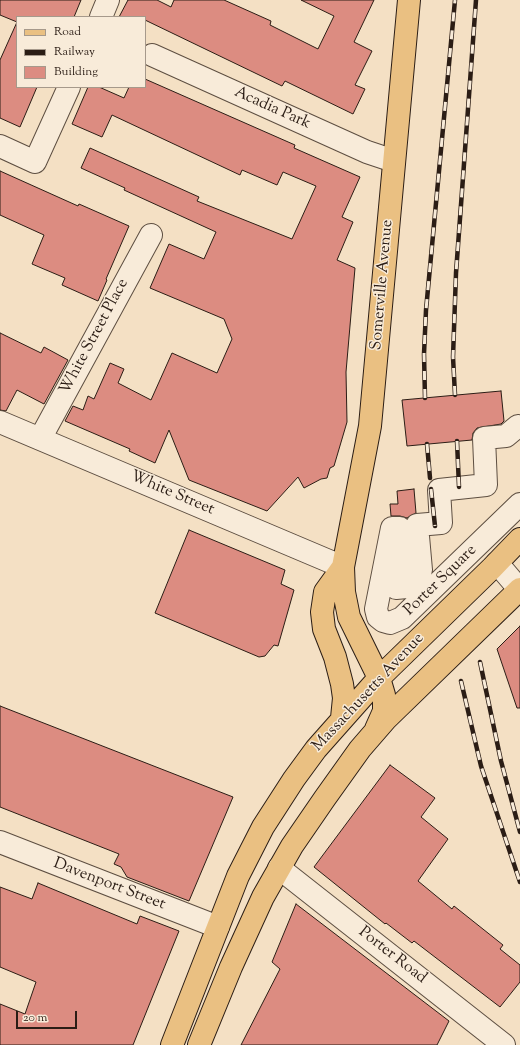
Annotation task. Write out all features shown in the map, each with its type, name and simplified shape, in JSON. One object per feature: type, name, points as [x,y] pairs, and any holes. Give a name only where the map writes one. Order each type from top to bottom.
[{"type":"main road","name":"Somerville Avenue","points":[[376,729],[385,706],[383,689],[349,616],[344,592],[343,567],[370,426],[409,0]]},
{"type":"main road","name":"Massachusetts Avenue","points":[[172,1045],[238,876],[263,826],[312,754],[342,718],[379,678],[520,539]]},
{"type":"main road","name":"Somerville Avenue","points":[[342,718],[344,698],[342,684],[335,657],[324,629],[322,612],[326,592],[343,567]]},
{"type":"main road","name":"Massachusetts Avenue","points":[[200,1045],[244,937],[279,868],[325,798],[376,729],[520,590]]},
{"type":"street","points":[[100,16],[108,0]]},
{"type":"street","name":"Acadia Park","points":[[152,55],[367,152],[394,161]]},
{"type":"street","points":[[0,146],[35,162],[69,88]]},
{"type":"street","name":"White Street Place","points":[[40,439],[151,235]]},
{"type":"street","name":"White Street","points":[[0,422],[343,567]]},
{"type":"street","name":"Porter Square","points":[[520,428],[518,426],[506,436],[484,438],[486,485],[439,490],[441,523],[417,525],[421,570],[407,588],[396,588],[394,563],[403,562],[400,528],[392,528],[376,609],[378,617],[383,621],[390,623],[402,618],[520,504]]},
{"type":"street","points":[[497,563],[520,590]]},
{"type":"street","name":"Davenport Street","points":[[0,842],[218,927]]},
{"type":"street","name":"Porter Road","points":[[279,868],[504,1045]]},
{"type":"building","points":[[0,0],[81,0],[74,16],[16,16],[16,22],[0,15]]},
{"type":"building","points":[[128,0],[157,0],[171,7],[174,0],[224,0],[271,21],[270,25],[318,49],[334,16],[301,0],[374,0],[354,42],[372,51],[355,85],[365,89],[353,114],[285,81],[282,86],[146,20],[146,16],[120,16]]},
{"type":"building","points":[[16,24],[16,88],[37,88],[20,127],[0,118],[0,60]]},
{"type":"building","points":[[146,79],[295,145],[294,148],[360,177],[342,217],[353,222],[337,260],[355,268],[346,372],[347,422],[334,466],[330,468],[327,478],[321,479],[304,488],[298,477],[267,511],[189,480],[169,430],[155,463],[129,451],[130,449],[65,421],[73,406],[83,410],[88,396],[94,399],[110,363],[124,369],[118,383],[151,400],[172,353],[217,373],[232,339],[224,319],[150,288],[169,244],[204,259],[216,232],[124,190],[125,188],[81,168],[90,148],[199,197],[197,201],[292,239],[316,186],[283,172],[277,185],[242,170],[240,175],[112,115],[102,137],[72,124],[88,88],[101,88],[124,98],[129,88],[146,88]]},
{"type":"building","points":[[0,171],[78,206],[79,204],[129,226],[98,301],[62,285],[65,278],[32,264],[44,235],[0,215]]},
{"type":"building","points":[[0,333],[41,353],[44,347],[68,360],[44,404],[17,390],[6,411],[0,410]]},
{"type":"building","points":[[501,391],[504,421],[501,424],[477,428],[473,433],[472,440],[407,446],[402,400]]},
{"type":"building","points":[[414,489],[416,513],[407,518],[391,516],[390,504],[398,504],[397,491]]},
{"type":"building","points":[[189,530],[285,570],[281,584],[294,590],[278,646],[274,645],[265,656],[259,657],[155,613]]},
{"type":"building","points":[[520,626],[520,708],[517,708],[497,649]]},
{"type":"building","points":[[0,706],[233,797],[189,901],[127,877],[121,867],[114,864],[119,854],[0,807]]},
{"type":"building","points":[[390,765],[435,798],[421,817],[448,839],[418,881],[452,909],[454,906],[503,945],[500,949],[520,965],[520,982],[500,1007],[414,941],[412,943],[386,923],[385,924],[314,867]]},
{"type":"building","points":[[38,883],[137,924],[140,916],[179,931],[133,1045],[0,1045],[0,1004],[25,1014],[36,982],[0,967],[0,887],[32,899]]},
{"type":"building","points":[[296,904],[449,1021],[437,1045],[241,1045],[280,969],[272,962]]},
{"type":"railway","points":[[425,398],[424,354],[426,310],[455,0]]},
{"type":"railway","points":[[455,395],[453,357],[456,273],[476,0]]},
{"type":"railway","points":[[457,441],[459,487]]},
{"type":"railway","points":[[427,444],[430,478]]},
{"type":"railway","points":[[431,489],[435,526]]},
{"type":"railway","points":[[480,662],[501,761],[520,832]]},
{"type":"railway","points":[[461,681],[481,766],[520,882]]}]
